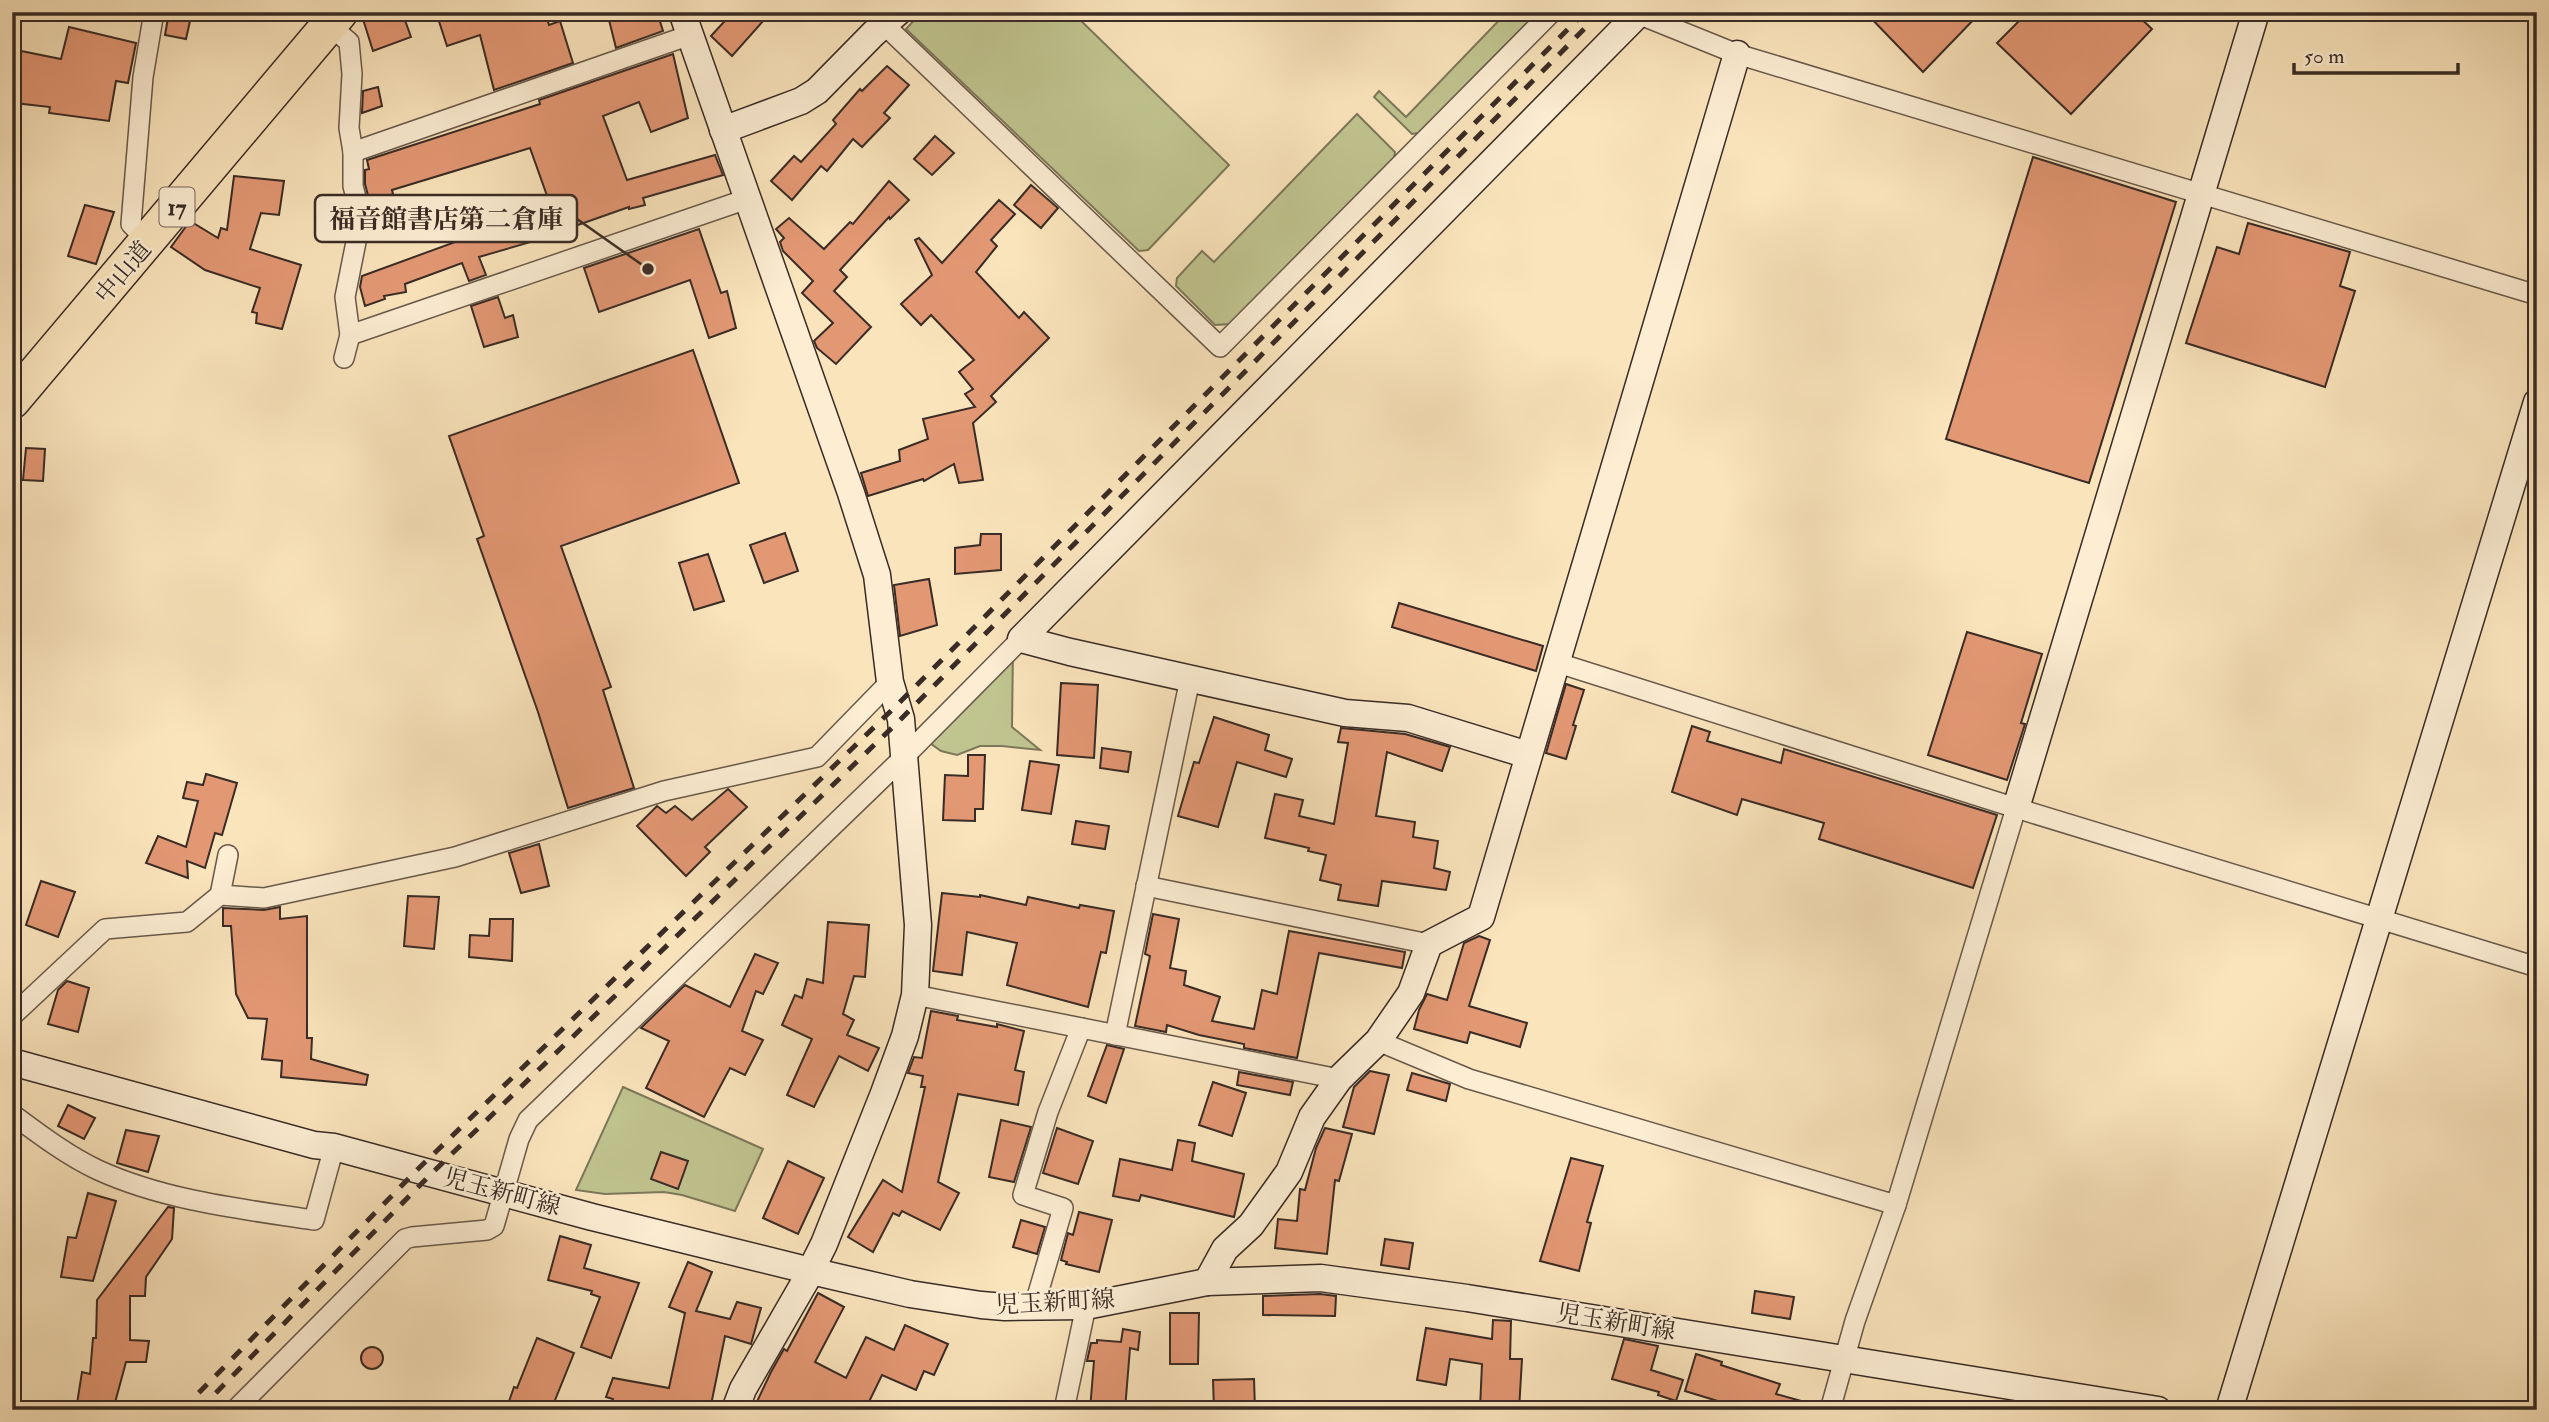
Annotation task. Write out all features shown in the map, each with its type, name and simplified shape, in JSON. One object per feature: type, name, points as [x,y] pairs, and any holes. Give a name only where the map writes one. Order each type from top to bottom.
[{"type":"highway","name":"中山道","points":[[12,401],[335,19]]},
{"type":"street","points":[[148,242],[131,224],[143,77],[154,12]]},
{"type":"street","points":[[723,130],[801,101],[817,91],[885,16],[1220,347],[1552,12]]},
{"type":"street","points":[[1830,1410],[1855,1321],[1896,1205],[2256,12]]},
{"type":"street","points":[[235,1410],[399,1244],[412,1237],[490,1229],[497,1223],[519,1139],[528,1120],[903,758],[1639,13],[1737,54],[2537,295]]},
{"type":"street","points":[[335,19],[349,42],[352,74],[349,128],[353,152],[353,186],[361,218],[345,297],[350,335],[344,358]]},
{"type":"street","points":[[353,152],[686,24],[851,493],[877,575],[890,682],[901,719],[918,925],[915,995],[905,1036],[824,1244],[743,1389],[735,1410]]},
{"type":"street","points":[[1146,886],[1429,944],[1481,917],[1737,54]]},
{"type":"street","points":[[350,335],[747,199]]},
{"type":"street","points":[[2229,1410],[2537,402]]},
{"type":"street","points":[[1021,639],[1345,713],[1408,718],[1528,755]]},
{"type":"street","points":[[1555,663],[2015,808],[2537,967]]},
{"type":"street","points":[[1115,1035],[1190,678]]},
{"type":"street","points":[[220,895],[264,898],[456,857],[664,790],[817,757],[890,682]]},
{"type":"street","points":[[12,1016],[105,929],[187,922],[220,895],[228,855]]},
{"type":"street","points":[[1207,1282],[1225,1249],[1251,1225],[1289,1172],[1312,1117],[1339,1079],[1378,1041],[1411,993],[1429,944]]},
{"type":"street","points":[[915,995],[1339,1079]]},
{"type":"street","points":[[1034,1307],[1063,1208],[1023,1195],[1048,1112],[1082,1028]]},
{"type":"street","points":[[1378,1041],[1469,1079],[1896,1205]]},
{"type":"street","name":"児玉新町線","points":[[12,1062],[249,1128],[314,1145],[334,1147],[592,1217],[811,1271],[936,1298],[981,1305],[1086,1306],[1207,1282],[1321,1278],[1493,1302],[2158,1410]]},
{"type":"street","points":[[12,1114],[96,1169],[127,1182],[188,1199],[314,1220],[334,1147]]},
{"type":"street","points":[[1064,1410],[1086,1306]]},
{"type":"green space","points":[[922,12],[1072,12],[1229,165],[1148,250],[1139,251],[906,29]]},
{"type":"green space","points":[[1507,12],[1538,12],[1419,133],[1412,134],[1374,97],[1379,91],[1406,117]]},
{"type":"green space","points":[[1357,114],[1395,152],[1394,158],[1230,324],[1215,325],[1176,286],[1177,278],[1202,251],[1214,262]]},
{"type":"green space","points":[[1013,647],[1012,727],[1040,750],[980,746],[957,755],[941,751],[923,738]]},
{"type":"green space","points":[[623,1087],[763,1149],[735,1211],[664,1192],[605,1194],[576,1190]]},
{"type":"building","points":[[169,12],[192,12],[186,39],[165,35]]},
{"type":"building","points":[[374,12],[402,12],[411,37],[373,51],[362,16]]},
{"type":"building","points":[[436,12],[545,12],[549,25],[560,21],[573,63],[494,90],[480,35],[447,46]]},
{"type":"building","points":[[607,12],[657,12],[663,31],[616,48]]},
{"type":"building","points":[[733,12],[771,12],[732,56],[711,36]]},
{"type":"building","points":[[1865,12],[1981,12],[1923,72]]},
{"type":"building","points":[[2028,12],[2134,12],[2152,29],[2071,114],[1997,43]]},
{"type":"building","points":[[69,27],[136,43],[128,83],[116,81],[109,121],[49,113],[50,107],[15,103],[21,51],[61,59]]},
{"type":"building","points":[[673,54],[688,118],[651,132],[639,102],[603,116],[627,180],[715,155],[723,175],[643,198],[645,205],[629,207],[575,226],[575,229],[479,257],[486,275],[469,281],[462,263],[405,284],[406,292],[384,296],[385,299],[365,306],[360,287],[362,276],[551,207],[530,148],[392,190],[393,194],[370,203],[365,184],[365,170],[369,169],[367,160],[540,104],[539,100]]},
{"type":"building","points":[[887,66],[909,85],[884,113],[890,118],[862,147],[853,139],[827,171],[821,166],[792,200],[771,181],[794,156],[801,162],[836,124],[833,120],[860,89],[862,91]]},
{"type":"building","points":[[378,87],[382,106],[362,113],[363,91]]},
{"type":"building","points":[[935,136],[954,153],[932,175],[914,159]]},
{"type":"building","points":[[2033,157],[2176,202],[2089,483],[1946,439]]},
{"type":"building","points":[[234,176],[284,181],[279,215],[261,213],[250,249],[301,265],[282,329],[256,323],[257,313],[252,312],[260,288],[205,270],[171,247],[190,221],[218,238],[221,228],[227,230]]},
{"type":"building","points":[[889,181],[909,200],[890,219],[889,217],[840,270],[847,277],[834,291],[871,327],[836,364],[817,348],[814,341],[833,323],[802,293],[813,281],[783,251],[780,242],[784,238],[776,229],[789,218],[824,249],[850,222],[853,224]]},
{"type":"building","points":[[1031,185],[1058,208],[1041,228],[1014,205]]},
{"type":"building","points":[[999,200],[1015,214],[991,240],[997,246],[976,272],[1019,318],[1024,312],[1049,338],[991,396],[996,402],[973,423],[983,480],[959,483],[954,464],[924,481],[923,479],[868,496],[861,473],[900,461],[899,450],[928,439],[923,419],[975,407],[965,394],[973,389],[959,372],[974,360],[931,315],[921,325],[901,304],[932,275],[915,240],[919,238],[942,263]]},
{"type":"building","points":[[85,205],[114,212],[96,264],[68,256]]},
{"type":"building","points":[[2248,223],[2350,252],[2340,286],[2355,291],[2325,387],[2186,343],[2217,247],[2239,254]]},
{"type":"building","points":[[699,229],[721,293],[727,291],[736,328],[709,338],[690,280],[599,312],[584,268]]},
{"type":"building","points":[[498,297],[505,318],[513,315],[518,337],[484,347],[471,306]]},
{"type":"building","points":[[693,350],[739,483],[561,546],[611,687],[603,690],[634,788],[568,808],[538,712],[477,539],[484,536],[449,436]]},
{"type":"building","points":[[26,448],[45,449],[43,481],[23,480]]},
{"type":"building","points":[[785,533],[798,571],[764,583],[750,545]]},
{"type":"building","points":[[981,534],[1001,534],[1001,570],[955,574],[955,548],[980,545]]},
{"type":"building","points":[[708,554],[724,601],[694,610],[679,563]]},
{"type":"building","points":[[929,579],[937,625],[900,636],[894,585]]},
{"type":"building","points":[[1399,603],[1543,646],[1536,671],[1392,627]]},
{"type":"building","points":[[1967,632],[2042,654],[2021,723],[2025,724],[2007,780],[1928,755]]},
{"type":"building","points":[[1061,683],[1098,685],[1094,758],[1057,755]]},
{"type":"building","points":[[1566,684],[1584,690],[1566,759],[1546,753]]},
{"type":"building","points":[[1214,717],[1269,735],[1265,750],[1292,759],[1286,777],[1237,762],[1218,827],[1178,816],[1194,762],[1199,763]]},
{"type":"building","points":[[1692,726],[1710,732],[1707,741],[1781,763],[1784,749],[1997,815],[1973,888],[1819,839],[1824,823],[1742,799],[1737,815],[1672,792]]},
{"type":"building","points":[[1341,728],[1405,734],[1450,747],[1442,771],[1387,752],[1376,816],[1415,822],[1413,837],[1438,841],[1434,868],[1450,872],[1446,890],[1382,881],[1378,906],[1338,900],[1341,885],[1320,880],[1326,855],[1308,851],[1309,848],[1265,838],[1275,794],[1303,800],[1299,816],[1334,824],[1348,743],[1338,742]]},
{"type":"building","points":[[1102,748],[1131,752],[1128,772],[1100,768]]},
{"type":"building","points":[[968,755],[985,755],[983,809],[975,809],[975,821],[943,820],[945,775],[968,776]]},
{"type":"building","points":[[1030,761],[1059,765],[1051,814],[1022,810]]},
{"type":"building","points":[[206,774],[237,783],[222,835],[215,833],[205,868],[187,861],[188,878],[146,863],[158,836],[186,847],[198,801],[183,798],[187,782],[203,785]]},
{"type":"building","points":[[728,789],[747,807],[705,847],[710,852],[686,876],[637,826],[657,806],[666,813],[675,806],[692,820]]},
{"type":"building","points":[[1076,821],[1109,826],[1105,849],[1072,844]]},
{"type":"building","points":[[539,844],[549,886],[521,893],[509,853]]},
{"type":"building","points":[[41,881],[75,892],[58,937],[26,925]]},
{"type":"building","points":[[942,893],[980,895],[1026,905],[1028,897],[1079,908],[1080,905],[1114,911],[1106,953],[1101,952],[1088,1007],[1007,985],[1017,943],[967,932],[962,975],[933,971]]},
{"type":"building","points":[[408,896],[439,897],[434,949],[404,946]]},
{"type":"building","points":[[280,907],[280,919],[307,916],[307,1038],[312,1038],[311,1059],[368,1075],[366,1085],[281,1077],[282,1061],[262,1059],[267,1019],[248,1018],[236,994],[231,926],[223,926],[223,908],[264,910]]},
{"type":"building","points":[[1153,914],[1179,919],[1170,968],[1186,971],[1184,985],[1220,997],[1212,1021],[1254,1029],[1262,990],[1277,994],[1289,931],[1405,952],[1402,968],[1319,953],[1297,1058],[1244,1048],[1244,1044],[1167,1025],[1166,1032],[1135,1026],[1150,956],[1145,954]]},
{"type":"building","points":[[490,919],[513,919],[512,961],[469,957],[470,935],[489,936]]},
{"type":"building","points":[[828,922],[869,925],[865,977],[854,976],[843,1014],[854,1020],[847,1035],[879,1048],[868,1071],[839,1056],[814,1107],[787,1095],[812,1039],[782,1025],[795,995],[802,998],[807,979],[823,983]]},
{"type":"building","points":[[1479,936],[1490,940],[1469,1006],[1527,1023],[1520,1047],[1470,1032],[1467,1043],[1414,1029],[1427,994],[1447,1000],[1464,943]]},
{"type":"building","points":[[755,954],[778,963],[763,994],[756,991],[742,1031],[763,1040],[745,1075],[730,1068],[704,1117],[646,1088],[669,1041],[641,1028],[685,985],[730,1007]]},
{"type":"building","points":[[67,981],[89,988],[78,1032],[48,1024],[58,990]]},
{"type":"building","points":[[931,1011],[958,1016],[957,1020],[997,1027],[997,1024],[1024,1031],[1015,1070],[1024,1072],[1018,1105],[958,1094],[938,1182],[959,1193],[940,1230],[902,1211],[899,1216],[893,1213],[873,1252],[848,1237],[883,1180],[902,1192],[925,1087],[921,1087],[923,1076],[908,1073],[914,1057],[922,1058]]},
{"type":"building","points":[[1107,1045],[1124,1049],[1106,1103],[1088,1096]]},
{"type":"building","points":[[1370,1071],[1389,1075],[1374,1134],[1343,1127],[1354,1087]]},
{"type":"building","points":[[1239,1072],[1293,1082],[1290,1095],[1237,1085]]},
{"type":"building","points":[[1412,1073],[1450,1084],[1446,1101],[1407,1090]]},
{"type":"building","points":[[1213,1082],[1246,1093],[1232,1136],[1199,1125]]},
{"type":"building","points":[[68,1105],[95,1118],[84,1139],[58,1126]]},
{"type":"building","points":[[1001,1120],[1031,1127],[1014,1182],[989,1177]]},
{"type":"building","points":[[1057,1128],[1093,1141],[1078,1184],[1043,1173]]},
{"type":"building","points":[[1325,1128],[1352,1134],[1339,1181],[1335,1180],[1327,1254],[1275,1248],[1278,1219],[1297,1221],[1300,1189],[1305,1190],[1316,1148]]},
{"type":"building","points":[[126,1130],[159,1136],[148,1172],[117,1163]]},
{"type":"building","points":[[1178,1140],[1195,1143],[1192,1161],[1244,1174],[1234,1217],[1141,1195],[1139,1201],[1113,1196],[1120,1159],[1172,1170]]},
{"type":"building","points":[[661,1152],[688,1161],[678,1189],[651,1179]]},
{"type":"building","points":[[1571,1158],[1603,1166],[1587,1222],[1591,1223],[1579,1271],[1540,1261]]},
{"type":"building","points":[[788,1161],[824,1178],[798,1234],[763,1218]]},
{"type":"building","points":[[88,1193],[116,1201],[93,1281],[61,1277],[68,1237],[76,1238]]},
{"type":"building","points":[[168,1207],[174,1208],[172,1239],[146,1277],[145,1296],[130,1296],[130,1340],[149,1341],[146,1362],[126,1362],[113,1410],[76,1410],[82,1372],[90,1374],[93,1338],[96,1338],[97,1300]]},
{"type":"building","points":[[1079,1212],[1112,1220],[1099,1272],[1066,1264],[1067,1262],[1061,1260],[1068,1233],[1073,1235]]},
{"type":"building","points":[[1021,1220],[1045,1227],[1037,1254],[1013,1247]]},
{"type":"building","points":[[560,1236],[591,1245],[584,1268],[639,1283],[611,1358],[581,1347],[600,1297],[591,1294],[592,1291],[548,1280]]},
{"type":"building","points":[[1385,1239],[1413,1243],[1409,1269],[1381,1265]]},
{"type":"building","points":[[688,1262],[712,1272],[696,1311],[730,1319],[737,1302],[761,1308],[751,1344],[725,1336],[710,1410],[610,1410],[613,1399],[606,1397],[613,1378],[669,1388],[685,1313],[669,1307]]},
{"type":"building","points":[[1755,1291],[1794,1297],[1790,1319],[1752,1313]]},
{"type":"building","points":[[818,1293],[844,1307],[815,1362],[846,1378],[866,1337],[894,1350],[905,1325],[948,1344],[934,1375],[924,1371],[916,1390],[882,1375],[865,1410],[753,1410],[771,1372],[784,1349],[787,1351]]},
{"type":"building","points":[[1263,1296],[1336,1296],[1335,1316],[1263,1315]]},
{"type":"building","points":[[1170,1313],[1199,1313],[1198,1364],[1170,1364]]},
{"type":"building","points":[[1493,1320],[1511,1321],[1510,1359],[1522,1359],[1519,1410],[1480,1408],[1482,1364],[1450,1359],[1446,1385],[1417,1380],[1426,1328],[1492,1339]]},
{"type":"building","points":[[1123,1329],[1140,1332],[1138,1350],[1130,1348],[1125,1410],[1090,1410],[1094,1361],[1087,1361],[1091,1343],[1097,1343],[1097,1340],[1121,1342]]},
{"type":"building","points":[[537,1338],[574,1353],[551,1410],[506,1410],[514,1387],[517,1388]]},
{"type":"building","points":[[1624,1339],[1658,1346],[1651,1370],[1683,1380],[1676,1401],[1658,1395],[1659,1392],[1612,1379]]},
{"type":"building","points":[[372,1347],[380,1350],[383,1358],[380,1366],[372,1369],[364,1366],[361,1358],[364,1350]]},
{"type":"building","points":[[1696,1354],[1780,1384],[1776,1394],[1812,1404],[1811,1410],[1747,1410],[1685,1391]]},
{"type":"building","points":[[1254,1379],[1255,1410],[1214,1410],[1213,1380]]},
{"type":"railway","points":[[182,1410],[418,1169],[897,705],[1585,12]]},
{"type":"railway","points":[[199,1410],[432,1173],[901,719],[1601,12]]},
{"type":"place","name":"福音館書店第二倉庫","points":[[648,269]]}]
